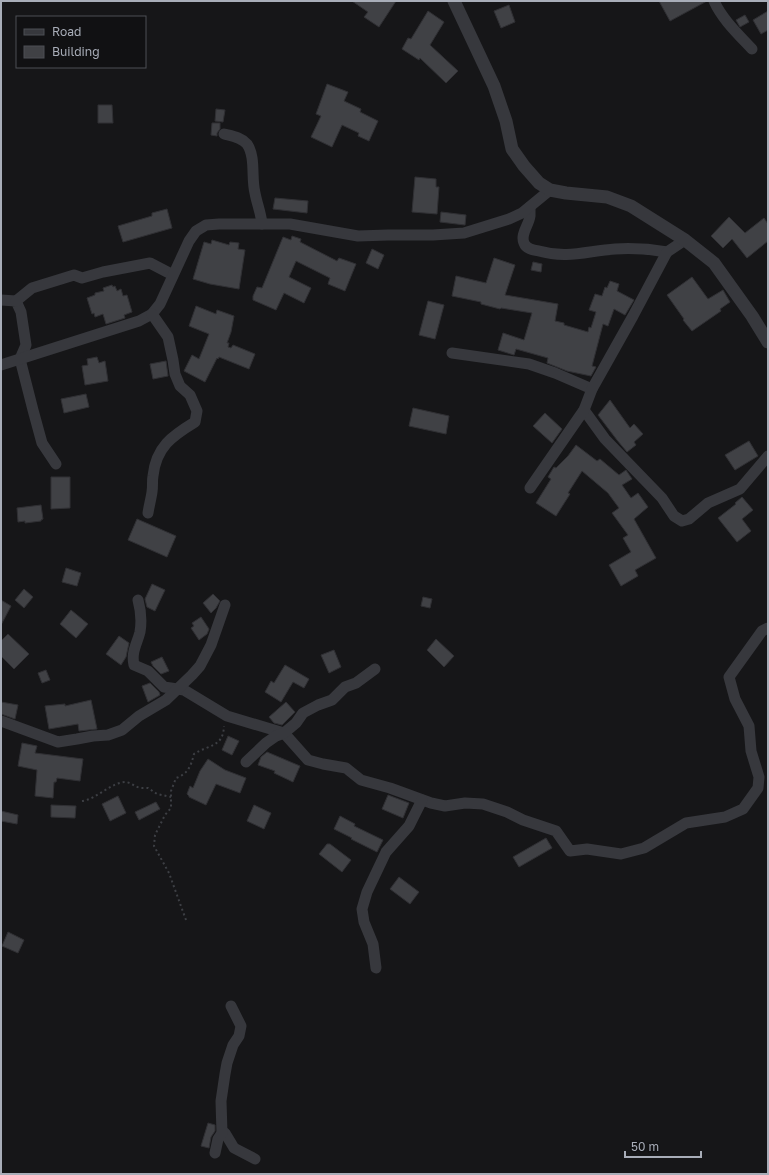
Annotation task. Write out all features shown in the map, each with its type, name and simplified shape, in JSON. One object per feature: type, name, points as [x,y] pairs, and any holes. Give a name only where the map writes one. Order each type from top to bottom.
[{"type":"street","points":[[454,1],[494,86],[506,121],[512,149],[538,183],[550,190],[608,197],[631,206],[685,240],[714,264],[752,316],[768,342]]},
{"type":"street","points":[[714,1],[729,24],[752,49]]},
{"type":"street","points":[[224,134],[238,137],[247,144],[252,156],[255,193],[262,224]]},
{"type":"street","points":[[1,365],[139,321],[152,314],[160,304],[189,241],[196,231],[206,225],[290,224],[358,236],[464,233],[522,213],[550,190]]},
{"type":"street","points":[[530,207],[530,217],[524,232],[523,240],[524,245],[529,249],[551,254],[579,254],[615,249],[647,249],[667,252]]},
{"type":"street","points":[[530,488],[584,410],[592,389],[667,252],[685,240]]},
{"type":"street","points":[[1,300],[16,302],[32,288],[74,274],[82,278],[103,272],[150,263],[173,275]]},
{"type":"street","points":[[16,302],[21,312],[26,345],[20,359],[42,443],[56,464]]},
{"type":"street","points":[[148,513],[153,475],[157,459],[162,448],[173,436],[195,422],[197,411],[190,395],[180,386],[175,374],[168,337],[152,314]]},
{"type":"street","points":[[452,353],[529,364],[555,373],[592,389]]},
{"type":"street","points":[[584,410],[605,439],[662,498],[674,516],[682,521],[689,519],[708,503],[740,489],[768,456]]},
{"type":"street","points":[[138,600],[141,613],[141,626],[132,657],[134,665],[148,671],[164,687],[184,690],[227,716],[284,733],[308,760],[346,768],[361,780],[444,806],[465,803],[482,804],[508,812],[523,820],[556,831],[570,851],[587,849],[621,854],[644,848],[686,823],[724,817],[742,809],[758,788],[759,777],[751,751],[749,726],[735,699],[729,677],[762,631],[768,628]]},
{"type":"street","points":[[1,722],[58,742],[108,735],[122,730],[139,716],[166,700],[200,666],[210,645],[225,605]]},
{"type":"street","points":[[246,762],[266,743],[276,736],[284,733],[303,713],[332,700],[346,687],[375,669]]},
{"type":"street","points":[[376,968],[373,944],[364,922],[362,909],[375,872],[386,852],[409,826],[422,800]]},
{"type":"street","points":[[215,1152],[218,1139],[222,1133],[221,1101],[225,1074],[233,1045],[239,1036],[241,1026],[231,1006]]},
{"type":"street","points":[[222,1133],[226,1133],[234,1148],[255,1159]]},
{"type":"path","points":[[186,920],[169,873],[154,846],[155,835],[171,808],[171,791],[176,778],[187,772],[192,763],[194,754],[199,750],[216,744],[221,740],[224,730],[225,714]]},
{"type":"path","points":[[82,801],[89,800],[107,789],[124,782],[134,784],[141,788],[148,788],[157,794],[171,798]]},
{"type":"building","points":[[352,1],[396,1],[379,27],[364,17],[368,12]]},
{"type":"building","points":[[659,1],[707,1],[670,21]]},
{"type":"building","points":[[509,5],[515,22],[501,28],[494,11]]},
{"type":"building","points":[[428,11],[444,22],[430,45],[458,71],[446,83],[420,58],[419,60],[402,49],[408,38],[411,39]]},
{"type":"building","points":[[768,11],[768,30],[761,34],[753,20]]},
{"type":"building","points":[[745,15],[749,22],[740,27],[736,20]]},
{"type":"building","points":[[327,84],[348,92],[344,101],[361,109],[360,112],[378,121],[369,141],[358,136],[359,133],[342,125],[332,147],[311,137],[321,116],[316,114]]},
{"type":"building","points":[[98,105],[112,105],[113,123],[98,123]]},
{"type":"building","points":[[216,109],[225,110],[223,122],[215,121]]},
{"type":"building","points":[[212,123],[220,123],[220,129],[217,136],[211,135]]},
{"type":"building","points":[[415,177],[436,179],[436,187],[439,187],[437,214],[412,212]]},
{"type":"building","points":[[275,198],[308,201],[307,213],[273,209]]},
{"type":"building","points":[[167,209],[172,228],[123,242],[118,226],[152,216],[152,213]]},
{"type":"building","points":[[441,212],[466,215],[465,225],[440,222]]},
{"type":"building","points":[[729,217],[745,233],[764,218],[768,224],[768,241],[747,258],[732,239],[723,248],[711,236]]},
{"type":"building","points":[[292,236],[301,239],[300,242],[337,261],[339,258],[356,264],[345,291],[328,284],[330,278],[296,261],[289,277],[311,288],[304,303],[284,293],[276,310],[253,300],[257,287],[262,288],[283,237],[291,240]]},
{"type":"building","points":[[212,240],[229,245],[230,242],[239,243],[238,249],[245,250],[239,289],[210,284],[193,279],[204,242],[211,244]]},
{"type":"building","points":[[372,249],[384,255],[378,269],[366,263]]},
{"type":"building","points":[[494,258],[515,265],[505,295],[558,304],[555,321],[564,323],[564,325],[588,332],[589,327],[591,328],[596,312],[589,310],[595,294],[602,296],[605,287],[607,288],[610,281],[619,284],[617,291],[634,300],[625,315],[614,309],[608,326],[603,324],[592,366],[596,367],[591,376],[567,371],[547,363],[548,358],[516,349],[514,355],[498,350],[503,333],[524,340],[532,313],[500,309],[481,304],[481,302],[452,296],[456,276],[486,283]]},
{"type":"building","points":[[533,262],[542,264],[541,272],[531,270]]},
{"type":"building","points":[[692,277],[708,299],[723,290],[730,302],[720,309],[721,311],[692,331],[667,295]]},
{"type":"building","points":[[112,285],[113,287],[115,286],[117,291],[121,289],[123,296],[127,295],[132,312],[124,315],[125,318],[106,324],[103,314],[95,317],[94,313],[92,314],[87,298],[95,295],[95,293],[104,291],[103,288]]},
{"type":"building","points":[[428,301],[444,305],[435,339],[419,335]]},
{"type":"building","points":[[196,306],[216,314],[217,310],[234,316],[227,343],[229,343],[228,347],[231,348],[233,345],[255,354],[249,369],[219,357],[218,359],[217,358],[205,382],[184,371],[192,355],[199,359],[209,334],[189,326]]},
{"type":"building","points":[[97,357],[99,363],[105,361],[108,381],[85,385],[82,366],[88,365],[87,359]]},
{"type":"building","points":[[166,361],[168,376],[153,379],[150,364]]},
{"type":"building","points":[[86,394],[89,407],[64,413],[61,399]]},
{"type":"building","points":[[610,400],[630,428],[634,424],[643,434],[634,442],[636,445],[627,452],[598,415]]},
{"type":"building","points":[[413,408],[449,416],[446,434],[409,426]]},
{"type":"building","points":[[545,413],[562,429],[552,443],[533,426]]},
{"type":"building","points":[[749,441],[758,456],[735,470],[725,455]]},
{"type":"building","points":[[576,445],[597,461],[600,459],[619,475],[626,470],[632,479],[622,485],[631,498],[638,493],[648,507],[634,519],[656,558],[635,570],[638,576],[621,586],[609,565],[631,552],[623,538],[628,535],[612,513],[619,508],[608,493],[582,471],[556,516],[536,503],[551,479],[548,477],[554,467],[556,468],[568,456]]},
{"type":"building","points":[[51,477],[70,477],[70,508],[51,509]]},
{"type":"building","points":[[742,497],[753,510],[742,519],[751,531],[737,542],[718,518],[736,504],[735,503]]},
{"type":"building","points":[[41,505],[43,519],[41,521],[25,523],[25,521],[18,522],[17,508]]},
{"type":"building","points":[[137,519],[176,536],[167,557],[128,540]]},
{"type":"building","points":[[66,568],[81,573],[77,586],[62,582]]},
{"type":"building","points":[[152,584],[165,590],[155,611],[147,607],[145,599]]},
{"type":"building","points":[[24,589],[33,597],[24,608],[15,600]]},
{"type":"building","points":[[213,594],[220,601],[211,613],[203,603]]},
{"type":"building","points":[[423,597],[432,599],[430,608],[421,606]]},
{"type":"building","points":[[1,600],[11,606],[1,625]]},
{"type":"building","points":[[71,610],[88,624],[76,638],[60,624]]},
{"type":"building","points":[[201,617],[209,629],[207,634],[199,640],[191,628],[194,626],[192,623]]},
{"type":"building","points":[[8,634],[29,654],[14,669],[1,656],[1,641]]},
{"type":"building","points":[[119,636],[129,643],[126,657],[121,665],[106,654]]},
{"type":"building","points":[[436,639],[454,656],[444,667],[427,650]]},
{"type":"building","points":[[334,650],[341,667],[329,673],[321,655]]},
{"type":"building","points":[[162,657],[169,671],[161,674],[151,662]]},
{"type":"building","points":[[285,665],[309,679],[304,688],[293,682],[281,702],[265,692],[271,681],[274,683]]},
{"type":"building","points":[[46,670],[50,680],[42,683],[38,673]]},
{"type":"building","points":[[150,683],[160,695],[148,702],[142,686]]},
{"type":"building","points":[[91,700],[97,729],[79,731],[78,724],[49,729],[45,706],[65,704],[65,706]]},
{"type":"building","points":[[1,702],[18,705],[15,719],[1,714]]},
{"type":"building","points":[[286,702],[295,712],[282,725],[274,723],[269,717]]},
{"type":"building","points":[[228,736],[239,741],[232,755],[222,750]]},
{"type":"building","points":[[22,743],[37,746],[35,753],[83,759],[80,781],[57,778],[56,782],[54,782],[53,798],[35,796],[37,770],[18,766]]},
{"type":"building","points":[[267,752],[300,766],[293,782],[274,773],[275,771],[258,765],[261,757]]},
{"type":"building","points":[[208,759],[225,770],[246,778],[240,793],[216,784],[206,805],[189,797],[187,794],[190,786],[193,788],[200,771]]},
{"type":"building","points":[[388,795],[409,803],[403,818],[382,809]]},
{"type":"building","points":[[118,796],[126,813],[110,821],[102,804]]},
{"type":"building","points":[[156,802],[160,809],[139,820],[135,812]]},
{"type":"building","points":[[51,805],[76,806],[75,818],[51,817]]},
{"type":"building","points":[[254,805],[271,813],[264,829],[247,821]]},
{"type":"building","points":[[1,811],[18,815],[17,824],[1,821]]},
{"type":"building","points":[[340,816],[355,824],[354,826],[383,840],[377,852],[334,829]]},
{"type":"building","points":[[546,838],[552,848],[519,867],[513,857]]},
{"type":"building","points":[[327,844],[330,844],[351,860],[342,872],[319,854]]},
{"type":"building","points":[[399,877],[419,892],[410,904],[390,889]]},
{"type":"building","points":[[8,932],[24,940],[18,953],[2,946]]},
{"type":"building","points":[[208,1123],[215,1125],[215,1131],[211,1137],[209,1148],[201,1146]]}]
